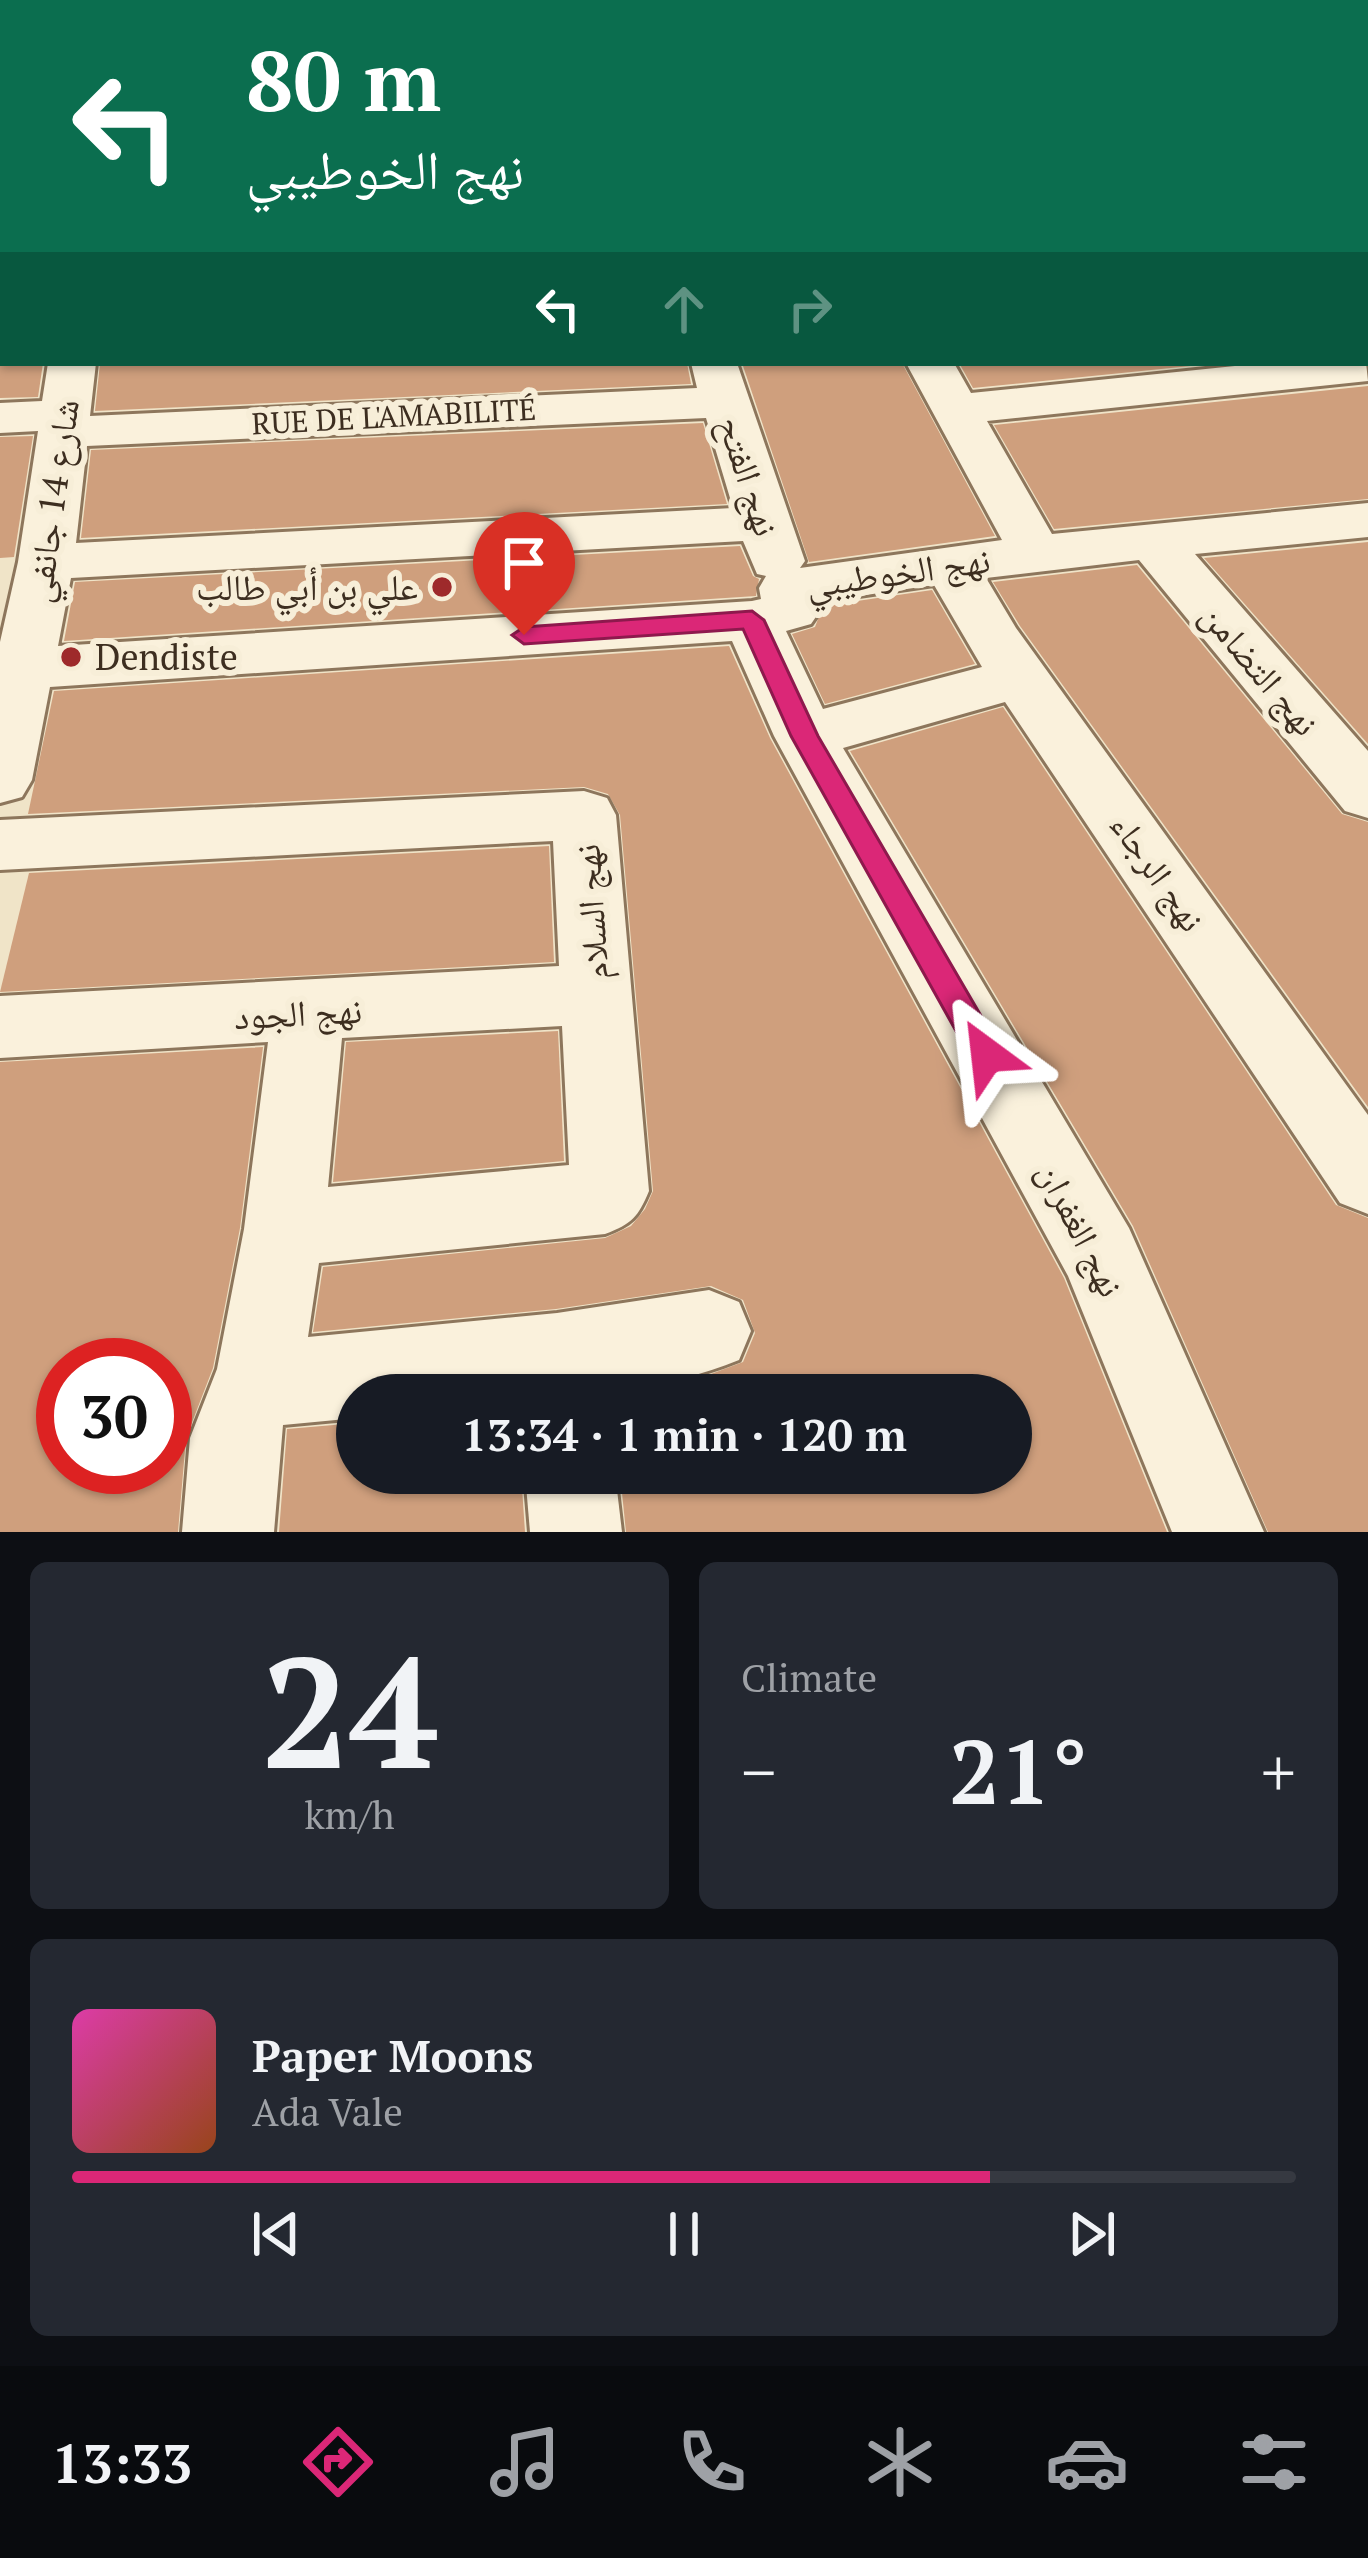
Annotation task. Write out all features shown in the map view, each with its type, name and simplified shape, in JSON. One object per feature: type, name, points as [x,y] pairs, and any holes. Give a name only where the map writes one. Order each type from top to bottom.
[{"type":"street","points":[[932,366],[1036,553]]},
{"type":"street","points":[[956,410],[1368,367]]},
{"type":"street","name":"RUE DE L'AMABILITÉ","points":[[0,418],[66,403],[719,382]]},
{"type":"street","name":"نهج الفتح","points":[[719,382],[761,523],[769,604]]},
{"type":"street","name":"شارع 14 جانفي","points":[[0,780],[12,669],[46,562],[66,403]]},
{"type":"street","name":"نهج الخوطيبي","points":[[12,669],[769,604],[951,565],[1036,553],[1368,520]]},
{"type":"street","points":[[46,562],[761,523]]},
{"type":"street","name":"نهج التضامن","points":[[1154,542],[1368,794]]},
{"type":"street","name":"نهج الرجاء","points":[[951,565],[1021,677],[1368,1178]]},
{"type":"street","name":"نهج الغفران","points":[[769,604],[805,736],[1100,1255],[1218,1532]]},
{"type":"street","points":[[805,736],[1021,677]]},
{"type":"street","name":"نهج السلام","points":[[0,845],[584,815],[610,1191],[605,1198],[284,1229]]},
{"type":"street","name":"نهج الجود","points":[[0,1027],[596,994]]},
{"type":"street","points":[[228,1532],[234,1438],[256,1385],[284,1229],[308,1013]]},
{"type":"street","points":[[563,1374],[709,1330]]},
{"type":"street","points":[[256,1385],[336,1382]]},
{"type":"street","points":[[571,1494],[576,1532]]},
{"type":"building","points":[[0,366],[43,366],[38,397],[0,398]]},
{"type":"building","points":[[100,366],[688,366],[691,384],[95,411]]},
{"type":"building","points":[[743,366],[904,366],[995,536],[809,562]]},
{"type":"building","points":[[961,366],[1190,366],[973,388]]},
{"type":"building","points":[[1368,386],[1368,499],[1054,529],[994,425]]},
{"type":"building","points":[[703,423],[727,504],[81,538],[91,450]]},
{"type":"building","points":[[33,436],[14,557],[0,558],[0,437]]},
{"type":"building","points":[[1368,542],[1368,744],[1204,558]]},
{"type":"building","points":[[740,546],[753,576],[759,579],[756,596],[64,641],[75,582]]},
{"type":"building","points":[[1137,565],[1342,814],[1368,822],[1368,1107],[1020,626],[993,582]]},
{"type":"building","points":[[932,590],[975,664],[825,704],[792,634],[815,627],[823,606]]},
{"type":"building","points":[[729,646],[770,738],[1064,1278],[1167,1532],[626,1532],[622,1494],[1032,1494],[1032,1374],[711,1374],[743,1362],[755,1333],[743,1300],[711,1286],[556,1309],[313,1332],[323,1267],[605,1238],[631,1226],[645,1209],[653,1191],[620,815],[608,794],[584,787],[28,814],[54,691]]},
{"type":"building","points":[[1003,707],[1336,1205],[1368,1218],[1368,1532],[1268,1532],[1133,1226],[850,751]]},
{"type":"building","points":[[549,846],[554,962],[0,992],[29,873]]},
{"type":"building","points":[[558,1031],[564,1161],[333,1182],[346,1042]]},
{"type":"building","points":[[263,1047],[240,1228],[213,1368],[192,1422],[192,1338],[36,1338],[36,1494],[181,1494],[178,1532],[0,1532],[0,1062]]},
{"type":"building","points":[[336,1425],[336,1494],[522,1494],[525,1532],[279,1532],[287,1429]]},
{"type":"place","name":"علي بن أبي طالب","points":[[442,587]]},
{"type":"place","name":"Dendiste","points":[[71,657]]},
{"type":"route","points":[[524,635],[752,620],[805,736],[987,1055]]}]
